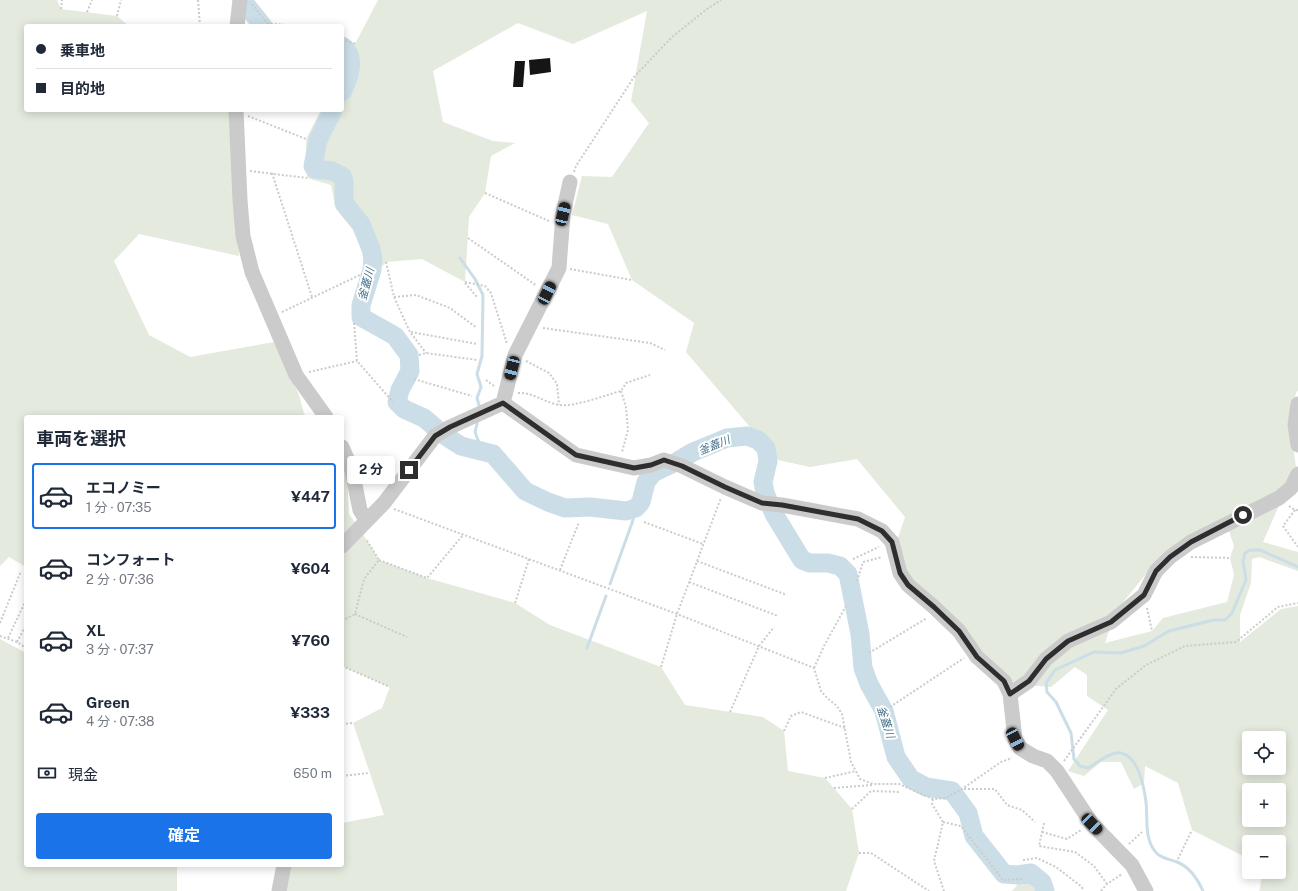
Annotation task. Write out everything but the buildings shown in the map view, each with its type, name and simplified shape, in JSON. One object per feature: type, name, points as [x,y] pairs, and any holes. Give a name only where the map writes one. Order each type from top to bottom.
[{"type":"street","points":[[237,24],[243,1]]},
{"type":"street","points":[[236,112],[238,169],[243,236],[252,272],[296,375],[325,415]]},
{"type":"street","points":[[344,544],[384,503],[435,436],[504,398],[515,355],[559,268],[563,214],[570,182]]},
{"type":"street","points":[[504,398],[576,455],[634,468],[651,465],[664,460],[682,466],[762,503],[782,505],[858,519],[882,531],[900,573],[908,585],[959,631],[977,657],[1004,681],[1010,694],[1015,739],[1020,748],[1033,756],[1047,761],[1057,771],[1092,824],[1132,865],[1146,891]]},
{"type":"street","points":[[1298,404],[1295,425],[1298,445]]},
{"type":"street","points":[[344,452],[352,470],[363,524]]},
{"type":"street","points":[[1010,694],[1029,681],[1046,659],[1068,641],[1111,622],[1144,595],[1156,571],[1170,557],[1191,542],[1279,498],[1291,488],[1298,474]]},
{"type":"street","points":[[279,891],[284,867]]},
{"type":"path","points":[[61,9],[62,0]]},
{"type":"path","points":[[87,12],[92,0]]},
{"type":"path","points":[[116,16],[121,0]]},
{"type":"path","points":[[198,0],[200,24]]},
{"type":"path","points":[[570,182],[576,166],[634,76],[672,37],[707,9],[721,0]]},
{"type":"path","points":[[243,1],[266,23],[275,24]]},
{"type":"path","points":[[344,40],[356,44]]},
{"type":"path","points":[[236,112],[306,139]]},
{"type":"path","points":[[238,169],[307,178]]},
{"type":"path","points":[[272,174],[312,298]]},
{"type":"path","points":[[484,193],[562,227]]},
{"type":"path","points":[[468,238],[547,293]]},
{"type":"path","points":[[386,262],[394,297],[410,332],[426,352]]},
{"type":"path","points":[[559,268],[632,280]]},
{"type":"path","points":[[270,315],[276,314],[312,298],[364,273]]},
{"type":"path","points":[[465,282],[477,297]]},
{"type":"path","points":[[394,297],[416,295],[450,308],[477,328]]},
{"type":"path","points":[[354,323],[357,361],[393,402]]},
{"type":"path","points":[[530,326],[650,343],[665,350]]},
{"type":"path","points":[[410,332],[477,344]]},
{"type":"path","points":[[419,355],[426,352],[477,360]]},
{"type":"path","points":[[296,375],[357,361]]},
{"type":"path","points":[[504,398],[526,393],[559,405],[569,405],[621,391],[626,383],[650,375]]},
{"type":"path","points":[[414,379],[472,396]]},
{"type":"path","points":[[618,464],[628,430],[626,407],[621,391]]},
{"type":"path","points":[[661,667],[677,614],[725,487]]},
{"type":"path","points":[[384,503],[393,509],[677,614],[814,668]]},
{"type":"path","points":[[1295,510],[1283,526],[1298,547]]},
{"type":"path","points":[[560,570],[579,522]]},
{"type":"path","points":[[644,522],[704,544]]},
{"type":"path","points":[[363,524],[379,560],[427,578],[464,535]]},
{"type":"path","points":[[853,559],[889,548]]},
{"type":"path","points":[[857,581],[863,562],[889,548]]},
{"type":"path","points":[[1170,557],[1230,558]]},
{"type":"path","points":[[515,603],[529,559]]},
{"type":"path","points":[[344,620],[355,614],[364,579],[379,560]]},
{"type":"path","points":[[697,561],[787,595]]},
{"type":"path","points":[[0,623],[21,571]]},
{"type":"path","points":[[689,582],[778,616]]},
{"type":"path","points":[[1144,595],[1152,631]]},
{"type":"path","points":[[1057,771],[1116,689],[1146,665],[1184,646],[1236,642],[1278,607],[1298,603]]},
{"type":"path","points":[[8,638],[24,604]]},
{"type":"path","points":[[846,606],[824,646],[814,668],[821,691],[837,706],[842,714],[851,762],[860,779],[873,784]]},
{"type":"path","points":[[355,614],[407,637]]},
{"type":"path","points":[[869,653],[929,616]]},
{"type":"path","points":[[730,712],[759,646],[774,627]]},
{"type":"path","points":[[17,642],[24,629]]},
{"type":"path","points":[[0,636],[8,638],[24,647]]},
{"type":"path","points":[[890,708],[967,657]]},
{"type":"path","points":[[344,667],[390,687]]},
{"type":"path","points":[[784,731],[791,716],[801,712],[845,728]]},
{"type":"path","points":[[344,724],[353,723]]},
{"type":"path","points":[[834,788],[873,784],[899,784],[933,799],[946,798],[962,789],[1001,762],[1010,758],[1016,758]]},
{"type":"path","points":[[825,778],[856,771]]},
{"type":"path","points":[[344,776],[370,772]]},
{"type":"path","points":[[962,789],[995,789],[1007,805],[1022,810],[1035,822]]},
{"type":"path","points":[[852,809],[871,791],[900,792]]},
{"type":"path","points":[[933,799],[932,804],[943,822],[934,861],[944,891]]},
{"type":"path","points":[[943,822],[962,826],[1003,880],[1022,879]]},
{"type":"path","points":[[1044,824],[1039,846],[1075,852],[1094,866],[1107,884]]},
{"type":"path","points":[[1042,832],[1067,839],[1081,830]]},
{"type":"path","points":[[1178,859],[1192,830]]},
{"type":"path","points":[[1122,855],[1130,842],[1142,832]]},
{"type":"path","points":[[859,853],[871,853],[929,891]]},
{"type":"path","points":[[1023,860],[1037,858],[1056,867],[1082,887],[1083,891]]},
{"type":"path","points":[[1101,891],[1107,884],[1124,872]]},
{"type":"shaded area","points":[[0,0],[57,0],[61,9],[117,16],[127,24],[24,24],[24,112],[231,112],[239,256],[139,234],[114,261],[149,335],[190,357],[274,342],[299,395],[304,415],[24,415],[24,566],[9,557],[0,566]]},
{"type":"shaded area","points":[[378,0],[1298,0],[1298,390],[1296,393],[1290,425],[1296,467],[1263,542],[1298,552],[1298,571],[1259,557],[1252,559],[1251,583],[1240,615],[1240,642],[1281,609],[1298,606],[1298,891],[1259,891],[1261,879],[1286,879],[1286,835],[1242,835],[1242,855],[1192,830],[1178,783],[1145,766],[1144,783],[1134,789],[1121,762],[1101,762],[1084,776],[1068,771],[1108,710],[1087,696],[1087,675],[1075,667],[1051,687],[1017,684],[997,672],[908,579],[896,544],[905,517],[857,459],[810,467],[778,460],[686,352],[694,323],[632,280],[608,224],[572,215],[582,176],[612,177],[649,123],[631,101],[647,11],[573,44],[518,23],[433,71],[443,122],[493,141],[515,143],[491,156],[485,193],[469,217],[465,282],[422,259],[386,262],[378,271],[364,273],[363,242],[336,209],[331,185],[307,178],[306,139],[320,112],[344,112],[344,65]],"holes":[[[1225,519],[1234,546],[1230,558],[1234,575],[1227,602],[1163,618],[1152,631],[1105,643],[1115,612],[1164,552]]]},
{"type":"shaded area","points":[[344,471],[347,472],[349,514],[379,560],[427,578],[515,603],[550,625],[661,667],[685,705],[763,717],[784,731],[788,771],[825,778],[852,809],[859,853],[846,891],[283,891],[288,867],[344,867],[344,823],[384,815],[353,723],[382,708],[390,687],[344,667]]},
{"type":"shaded area","points":[[0,639],[24,652],[24,867],[177,867],[177,891],[0,891]]},
{"type":"shaded area","points":[[1022,879],[1033,882],[1036,891],[1011,891]]},
{"type":"waterway","name":"釜蓋川","points":[[242,0],[261,24]]},
{"type":"waterway","name":"釜蓋川","points":[[344,48],[347,51],[350,62],[349,75],[344,88]]},
{"type":"waterway","name":"釜蓋川","points":[[332,112],[318,140],[313,166],[315,169],[332,171],[342,176],[344,181],[344,203],[361,224],[371,249],[373,258],[372,270],[361,305],[361,317],[395,336],[409,355],[410,371],[400,390],[397,402],[404,409],[424,418],[444,435],[461,446],[493,454],[525,491],[565,508],[590,507],[626,511],[636,508],[641,502],[646,482],[653,473],[693,452],[727,438],[747,436],[758,440],[766,448],[768,461],[763,482],[765,493],[774,514],[802,560],[810,563],[828,563],[840,566],[848,574],[860,634],[863,668],[869,684],[884,711],[896,757],[911,779],[926,787],[952,791],[968,813],[974,836],[1004,874],[1018,875],[1031,873],[1042,882],[1045,891]]},
{"type":"waterway","points":[[460,258],[475,279],[483,295],[482,356],[477,374],[481,387],[477,398],[480,409]]},
{"type":"waterway","points":[[478,420],[475,432],[482,451]]},
{"type":"waterway","points":[[610,584],[636,508]]},
{"type":"waterway","points":[[1203,891],[1190,870],[1182,864],[1164,858],[1154,850],[1148,832],[1144,789],[1140,773],[1132,760],[1121,753],[1117,753],[1104,758],[1088,768],[1080,766],[1074,759],[1071,733],[1056,702],[1047,692],[1046,683],[1055,670],[1094,652],[1121,653],[1144,646],[1169,631],[1214,620],[1225,620],[1232,613],[1246,580],[1243,561],[1245,553],[1250,550],[1260,550],[1298,567]]},
{"type":"waterway","points":[[587,648],[606,596]]},
{"type":"route","points":[[409,470],[435,436],[450,427],[503,403],[576,455],[634,468],[651,465],[664,460],[682,466],[762,503],[782,505],[858,519],[882,531],[892,542],[900,573],[908,585],[959,631],[977,657],[1004,681],[1010,694],[1029,681],[1046,659],[1068,641],[1111,622],[1144,595],[1156,571],[1170,557],[1191,542],[1243,515]]}]
